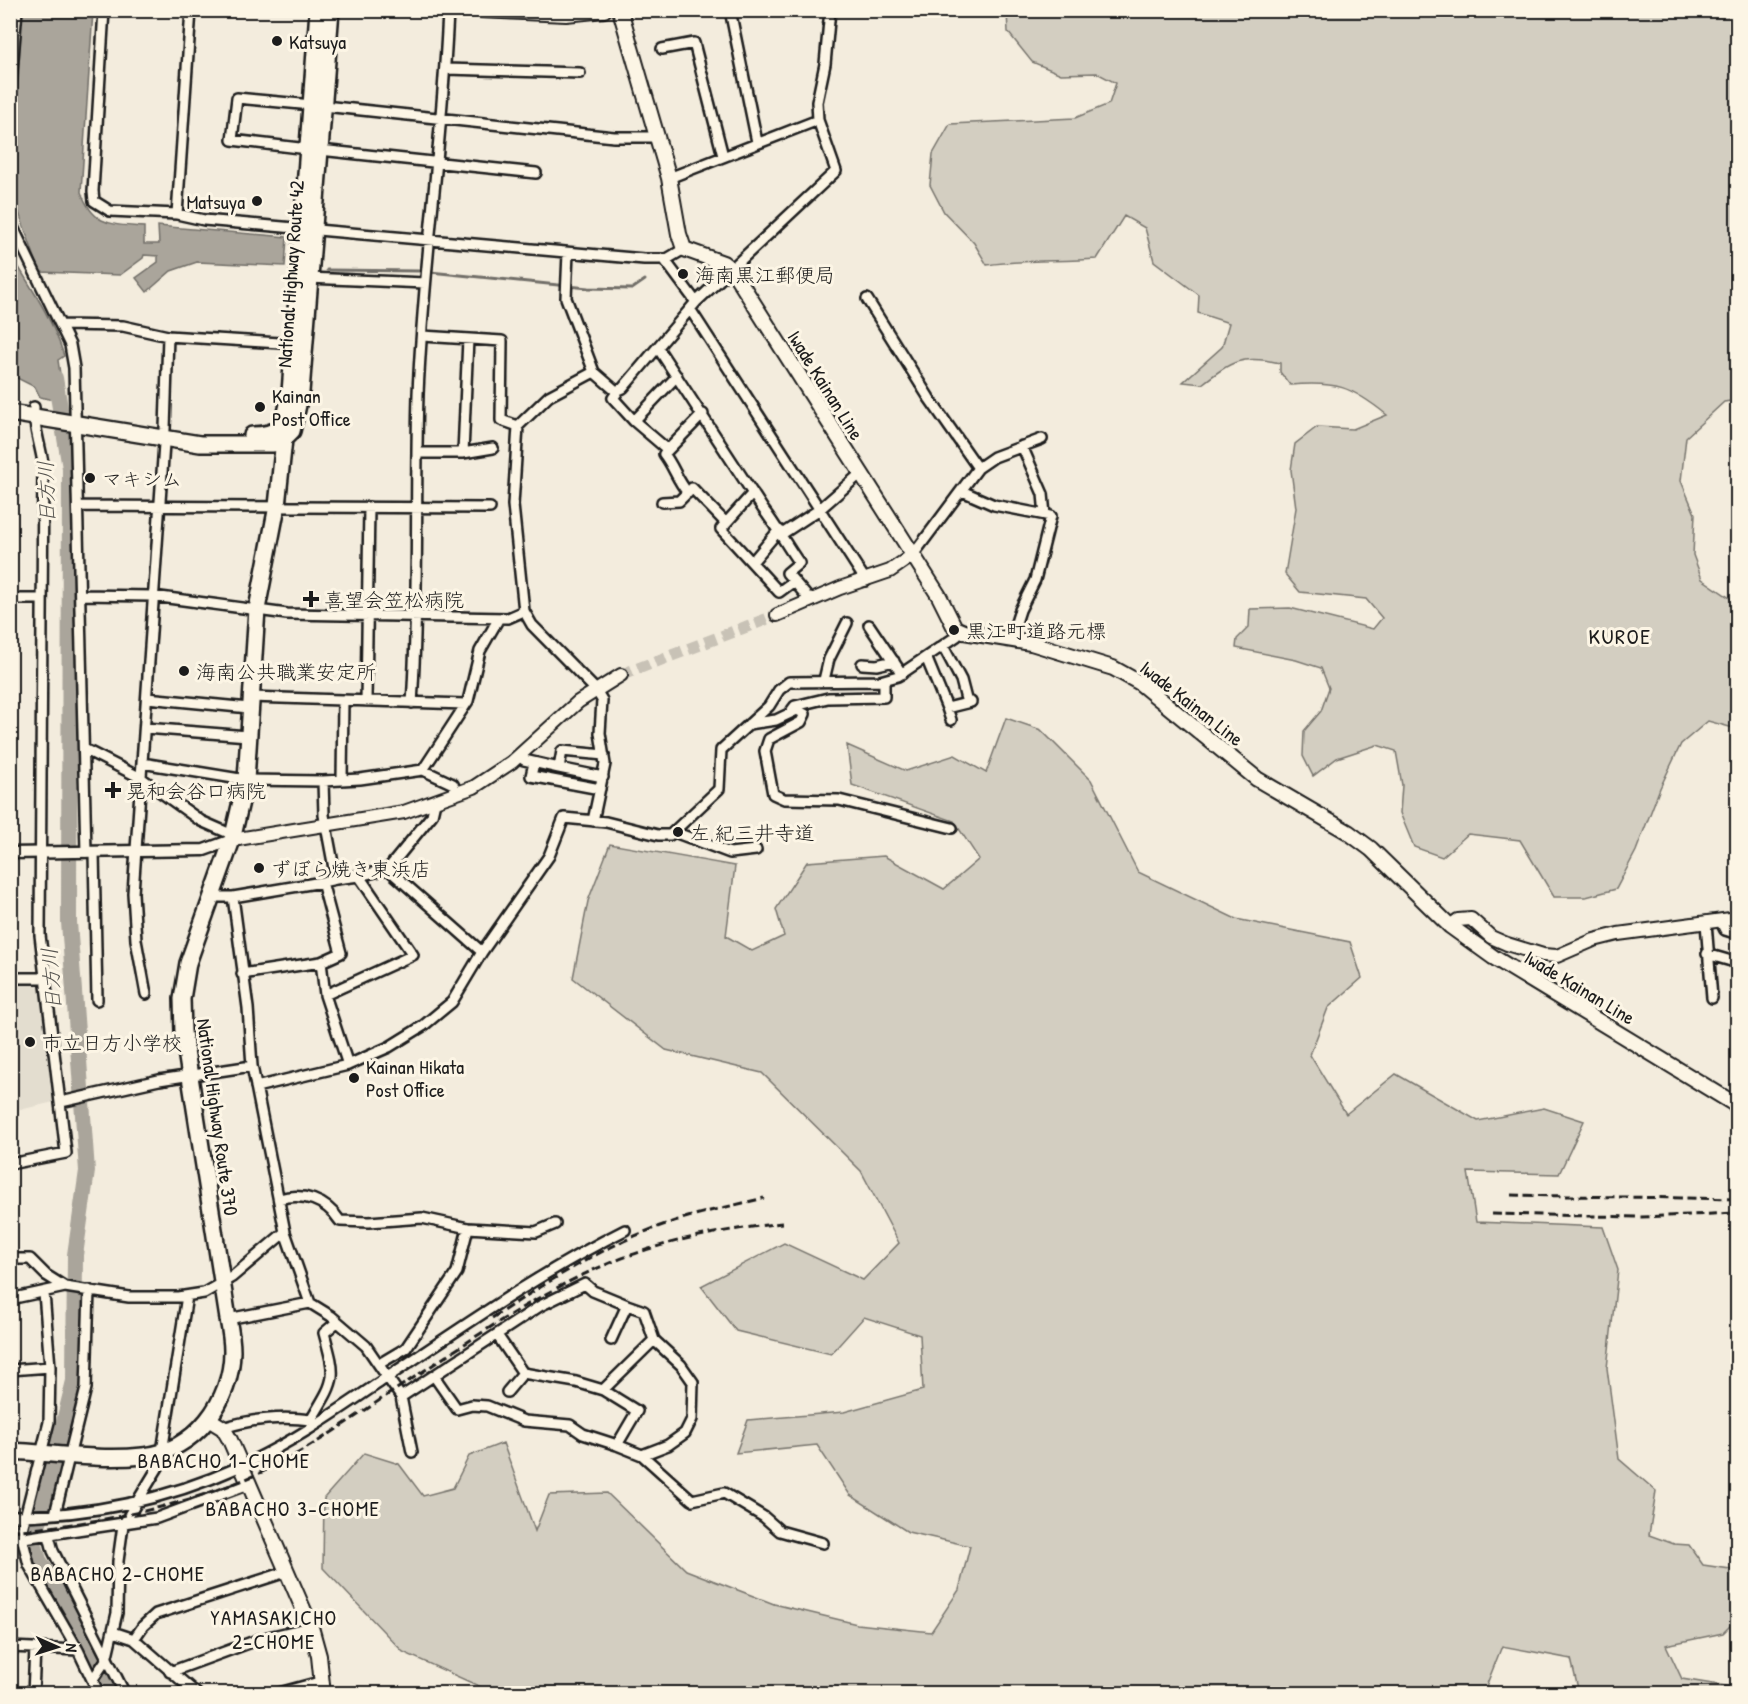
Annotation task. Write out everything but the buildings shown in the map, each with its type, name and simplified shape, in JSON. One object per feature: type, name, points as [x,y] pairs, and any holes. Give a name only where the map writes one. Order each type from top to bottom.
[{"type":"highway","name":"National Highway Route 42","points":[[318,10],[318,105]]},
{"type":"highway","name":"National Highway Route 42","points":[[292,412],[300,345],[318,105],[331,10]]},
{"type":"highway","points":[[10,403],[36,412],[164,434],[200,444],[273,444],[284,439]]},
{"type":"highway","points":[[10,413],[36,412]]},
{"type":"highway","points":[[164,434],[267,435],[280,427],[292,412]]},
{"type":"highway","name":"National Highway Route 370","points":[[10,1451],[144,1456],[163,1452],[216,1424],[229,1375],[232,1351],[183,1032],[182,999],[188,963],[232,838],[246,780],[249,702],[257,609],[277,506],[284,439],[292,412]]},
{"type":"highway","name":"National Highway Route 370","points":[[281,472],[295,432],[292,412]]},
{"type":"highway","points":[[256,444],[276,449],[280,457],[281,472]]},
{"type":"main road","points":[[482,10],[582,14],[604,10]]},
{"type":"main road","points":[[620,10],[669,178],[684,249]]},
{"type":"main road","name":"Iwade Kainan Line","points":[[684,249],[723,263],[732,271],[959,630],[1011,638],[1113,668],[1140,683],[1257,779],[1348,832],[1371,849],[1450,926],[1493,957],[1737,1106]]},
{"type":"main road","points":[[777,615],[810,600],[890,571],[913,555]]},
{"type":"main road","points":[[232,838],[326,826],[404,812],[474,787],[519,755],[561,716],[621,675]]},
{"type":"main road","points":[[1450,926],[1458,920],[1472,919],[1491,937],[1507,944],[1543,955],[1557,956],[1594,940],[1618,934],[1737,918]]},
{"type":"main road","points":[[216,1424],[241,1466],[311,1627],[323,1687]]},
{"type":"street","points":[[10,94],[17,10]]},
{"type":"street","points":[[104,10],[94,201],[110,211],[177,214],[204,220],[568,253],[664,259],[684,249]]},
{"type":"street","points":[[177,214],[191,10]]},
{"type":"street","points":[[412,702],[417,616],[417,507],[422,336],[446,69],[448,10]]},
{"type":"street","points":[[730,10],[757,142]]},
{"type":"street","points":[[668,450],[634,421],[613,398],[693,305],[732,271],[836,171],[818,120],[817,102],[825,64],[830,10]]},
{"type":"street","points":[[662,49],[694,43],[723,156]]},
{"type":"street","points":[[446,69],[580,73]]},
{"type":"street","points":[[536,173],[232,140],[237,98],[614,137],[657,137]]},
{"type":"street","points":[[669,178],[818,120]]},
{"type":"street","points":[[10,220],[61,325],[73,357],[84,749],[97,1000]]},
{"type":"street","points":[[568,253],[566,298],[594,372],[615,391],[619,390]]},
{"type":"street","points":[[664,259],[867,581]]},
{"type":"street","points":[[305,278],[425,283]]},
{"type":"street","points":[[867,300],[929,398],[978,468]]},
{"type":"street","points":[[61,325],[123,326],[168,336],[300,345]]},
{"type":"street","points":[[146,994],[136,940],[133,893],[164,434],[168,336]]},
{"type":"street","points":[[422,336],[502,341],[501,420],[518,426]]},
{"type":"street","points":[[463,453],[468,339]]},
{"type":"street","points":[[658,348],[781,532],[786,546],[799,563],[787,573],[810,600]]},
{"type":"street","points":[[593,821],[603,777],[604,755],[600,734],[602,700],[596,690],[532,625],[524,611],[513,505],[518,426],[549,396],[594,372]]},
{"type":"street","points":[[634,421],[677,376]]},
{"type":"street","points":[[10,1164],[66,1153],[64,1101],[43,978],[43,463],[36,412]]},
{"type":"street","points":[[703,414],[664,454],[676,469],[678,481],[726,523]]},
{"type":"street","points":[[913,555],[978,468],[994,457],[1042,439]]},
{"type":"street","points":[[1022,446],[1043,494],[1045,515]]},
{"type":"street","points":[[418,453],[463,453],[493,448]]},
{"type":"street","points":[[753,561],[781,532],[820,509],[860,474]]},
{"type":"street","points":[[662,502],[679,501],[690,490]]},
{"type":"street","points":[[962,491],[994,505],[1051,516],[1042,554],[1011,638]]},
{"type":"street","points":[[753,493],[721,529],[753,561],[760,573],[779,592],[794,581]]},
{"type":"street","points":[[78,506],[490,508]]},
{"type":"street","points":[[366,701],[369,507]]},
{"type":"street","points":[[80,595],[153,596],[287,614],[508,618],[524,611]]},
{"type":"street","points":[[10,599],[42,599]]},
{"type":"street","points":[[423,770],[465,704],[480,651],[499,618]]},
{"type":"street","points":[[824,680],[829,659],[847,623]]},
{"type":"street","points":[[869,626],[902,674]]},
{"type":"street","points":[[674,832],[719,789],[721,750],[789,682],[884,680],[902,674],[957,636],[959,630]]},
{"type":"street","points":[[943,646],[961,680],[969,703],[946,708]]},
{"type":"street","points":[[926,657],[951,720]]},
{"type":"street","points":[[862,664],[877,665],[894,661]]},
{"type":"street","points":[[787,715],[795,706],[828,698],[884,697],[884,680]]},
{"type":"street","points":[[147,699],[249,702],[343,700],[465,704]]},
{"type":"street","points":[[342,780],[343,700]]},
{"type":"street","points":[[749,724],[776,720],[797,710],[805,714],[801,722],[769,739],[765,751],[773,794],[784,799],[839,800],[952,828]]},
{"type":"street","points":[[145,728],[248,736]]},
{"type":"street","points":[[84,749],[141,778],[201,821],[232,838]]},
{"type":"street","points":[[559,768],[562,751],[604,755]]},
{"type":"street","points":[[519,755],[524,760],[534,763],[603,777]]},
{"type":"street","points":[[142,763],[246,780],[342,780],[398,775],[423,770],[453,784],[457,793]]},
{"type":"street","points":[[534,763],[531,776],[600,789]]},
{"type":"street","points":[[323,781],[326,826],[336,879]]},
{"type":"street","points":[[211,897],[233,897],[388,869],[432,815],[435,802]]},
{"type":"street","points":[[256,1087],[348,1065],[389,1047],[423,1026],[452,1002],[482,952],[549,856],[564,818],[593,821],[658,835],[674,832],[730,853],[756,850]]},
{"type":"street","points":[[10,853],[204,850],[232,838]]},
{"type":"street","points":[[388,869],[482,952]]},
{"type":"street","points":[[325,994],[413,955],[379,909],[359,876]]},
{"type":"street","points":[[242,974],[321,962],[341,953],[322,882]]},
{"type":"street","points":[[233,897],[248,1008],[252,1066],[285,1232],[310,1303],[366,1346],[402,1397],[411,1452]]},
{"type":"street","points":[[1720,920],[1725,930],[1737,934]]},
{"type":"street","points":[[1706,923],[1712,998]]},
{"type":"street","points":[[1707,954],[1737,963]]},
{"type":"street","points":[[321,962],[325,994],[348,1065]]},
{"type":"street","points":[[10,978],[43,978]]},
{"type":"street","points":[[64,1101],[190,1075],[252,1066]]},
{"type":"street","points":[[279,1199],[292,1195],[319,1202],[331,1207],[340,1221],[369,1222],[422,1218],[468,1228],[536,1232],[555,1224]]},
{"type":"street","points":[[379,1364],[406,1348],[457,1272],[468,1228]]},
{"type":"street","points":[[10,1516],[51,1515],[138,1501],[200,1483],[241,1466],[388,1377],[535,1280],[625,1230]]},
{"type":"street","points":[[10,1299],[65,1287],[129,1297],[187,1296],[212,1291],[285,1232]]},
{"type":"street","points":[[10,1259],[30,1259],[46,1275],[65,1287]]},
{"type":"street","points":[[402,1397],[540,1306],[585,1284],[593,1291],[644,1311],[654,1340],[681,1365],[693,1382],[692,1419],[685,1433],[668,1445],[642,1455]]},
{"type":"street","points":[[89,1290],[87,1388],[28,1516],[25,1538],[29,1565],[95,1677],[99,1694]]},
{"type":"street","points":[[44,1293],[50,1367],[49,1422],[56,1454],[51,1515]]},
{"type":"street","points":[[95,1677],[107,1658],[117,1613],[118,1561],[123,1525],[160,1464],[163,1452],[187,1296]]},
{"type":"street","points":[[228,1319],[310,1303]]},
{"type":"street","points":[[611,1340],[627,1305]]},
{"type":"street","points":[[313,1423],[333,1381],[334,1372],[324,1333],[337,1322]]},
{"type":"street","points":[[498,1335],[523,1373],[576,1382],[603,1390],[637,1411],[617,1445]]},
{"type":"street","points":[[603,1390],[654,1340]]},
{"type":"street","points":[[10,1370],[50,1367]]},
{"type":"street","points":[[507,1392],[523,1373]]},
{"type":"street","points":[[434,1376],[457,1409],[472,1405],[487,1406],[524,1421],[570,1425],[583,1434],[642,1455],[692,1500],[724,1493],[764,1517],[780,1531],[823,1543]]},
{"type":"street","points":[[216,1424],[236,1424],[293,1417],[313,1423]]},
{"type":"street","points":[[10,1540],[123,1525],[157,1518],[214,1500],[249,1484]]},
{"type":"street","points":[[47,1536],[125,1694]]},
{"type":"street","points":[[134,1639],[143,1626],[156,1614],[286,1572]]},
{"type":"street","points":[[170,1672],[260,1639],[311,1627]]},
{"type":"street","points":[[113,1632],[134,1639],[196,1694]]},
{"type":"street","points":[[10,1647],[78,1650]]},
{"type":"street","points":[[33,1694],[35,1648]]},
{"type":"street","points":[[275,1694],[323,1687]]},
{"type":"shaded area","points":[[22,11],[93,11],[81,192],[86,203],[98,218],[113,224],[144,227],[144,244],[159,244],[158,226],[287,237],[285,266],[197,262],[171,271],[147,292],[136,278],[158,262],[158,256],[144,255],[120,275],[40,272],[12,193]]},
{"type":"shaded area","points":[[1007,11],[1737,11],[1737,400],[1724,402],[1686,437],[1681,481],[1695,514],[1693,555],[1702,579],[1737,603],[1737,729],[1708,721],[1681,744],[1660,788],[1636,851],[1616,889],[1586,897],[1554,897],[1520,840],[1468,834],[1442,857],[1414,847],[1400,813],[1402,785],[1396,751],[1377,745],[1337,758],[1313,776],[1303,756],[1304,731],[1321,711],[1329,688],[1321,668],[1296,660],[1236,648],[1237,639],[1249,627],[1250,609],[1290,608],[1373,629],[1382,618],[1366,599],[1300,592],[1285,574],[1296,508],[1291,470],[1295,444],[1317,427],[1353,429],[1387,415],[1353,392],[1342,388],[1320,384],[1290,385],[1280,372],[1280,363],[1267,360],[1238,362],[1202,384],[1183,382],[1222,347],[1229,323],[1198,313],[1199,295],[1154,261],[1145,228],[1124,216],[1097,259],[987,265],[974,243],[944,212],[930,185],[933,154],[950,124],[1075,118],[1109,104],[1116,83],[1097,73],[1061,74],[1032,62],[1008,32]]},
{"type":"shaded area","points":[[10,253],[40,303],[59,342],[64,356],[58,360],[64,402],[40,397],[35,387],[17,378],[11,364]]},
{"type":"shaded area","points":[[1006,718],[1041,730],[1091,780],[1138,872],[1236,919],[1350,942],[1362,978],[1328,1008],[1310,1055],[1346,1114],[1396,1074],[1478,1121],[1544,1108],[1584,1121],[1559,1174],[1468,1172],[1476,1222],[1603,1227],[1618,1270],[1607,1368],[1619,1459],[1656,1491],[1649,1535],[1674,1544],[1689,1545],[1703,1565],[1737,1570],[1737,1619],[1723,1633],[1666,1645],[1682,1679],[1737,1688],[1737,1693],[1579,1693],[1571,1659],[1502,1646],[1483,1694],[494,1693],[403,1652],[323,1568],[324,1498],[364,1453],[399,1464],[423,1496],[453,1488],[469,1456],[503,1443],[535,1531],[549,1495],[607,1493],[686,1570],[774,1604],[857,1624],[931,1632],[959,1590],[970,1546],[908,1532],[850,1495],[817,1445],[736,1453],[748,1420],[844,1412],[923,1390],[920,1335],[864,1317],[831,1354],[736,1331],[701,1286],[784,1243],[863,1280],[899,1243],[861,1171],[762,1073],[666,1050],[573,978],[588,901],[610,844],[735,866],[726,936],[752,951],[784,936],[776,909],[807,862],[884,856],[944,889],[979,859],[954,821],[852,785],[847,745],[906,771],[955,755],[986,773]]},
{"type":"shaded area","name":"市立日方小学校","points":[[10,983],[40,983],[58,1101],[11,1112]]},
{"type":"waterway","points":[[327,270],[420,271],[588,288],[632,289],[645,280]]},
{"type":"waterway","name":"日方川","points":[[55,378],[70,468],[69,922],[87,1171],[75,1255],[74,1381],[34,1543],[39,1560],[66,1603],[108,1694]]},
{"type":"tunnel","points":[[621,675],[777,615]]},
{"type":"railway","points":[[1511,1195],[1738,1199]]},
{"type":"railway","points":[[492,1318],[570,1269],[631,1238],[679,1220],[764,1198]]},
{"type":"railway","points":[[1492,1214],[1641,1217],[1738,1213]]},
{"type":"railway","points":[[10,1531],[72,1524],[134,1513],[224,1488],[271,1468],[307,1448],[481,1333],[543,1295],[575,1279],[640,1252],[693,1237],[782,1223]]},
{"type":"place","name":"Katsuya","points":[[277,41]]},
{"type":"place","name":"Matsuya","points":[[257,201]]},
{"type":"place","name":"海南黒江郵便局","points":[[683,274]]},
{"type":"place","name":"Kainan Post Office","points":[[260,407]]},
{"type":"place","name":"マキシム","points":[[90,478]]},
{"type":"place","name":"喜望会笠松病院","points":[[311,599]]},
{"type":"place","name":"黒江町道路元標","points":[[954,630]]},
{"type":"place","name":"海南公共職業安定所","points":[[184,671]]},
{"type":"place","name":"晃和会谷口病院","points":[[113,790]]},
{"type":"place","name":"左 紀三井寺道","points":[[678,832]]},
{"type":"place","name":"ずぼら焼き東浜店","points":[[259,868]]},
{"type":"place","name":"市立日方小学校","points":[[30,1042]]},
{"type":"place","name":"Kainan Hikata Post Office","points":[[354,1078]]},
{"type":"district","name":"KUROE","points":[[1620,636]]},
{"type":"district","name":"BABACHO 1-CHOME","points":[[224,1460]]},
{"type":"district","name":"BABACHO 3-CHOME","points":[[293,1508]]},
{"type":"district","name":"BABACHO 2-CHOME","points":[[118,1573]]},
{"type":"district","name":"YAMASAKICHO 2-CHOME","points":[[274,1629]]}]
